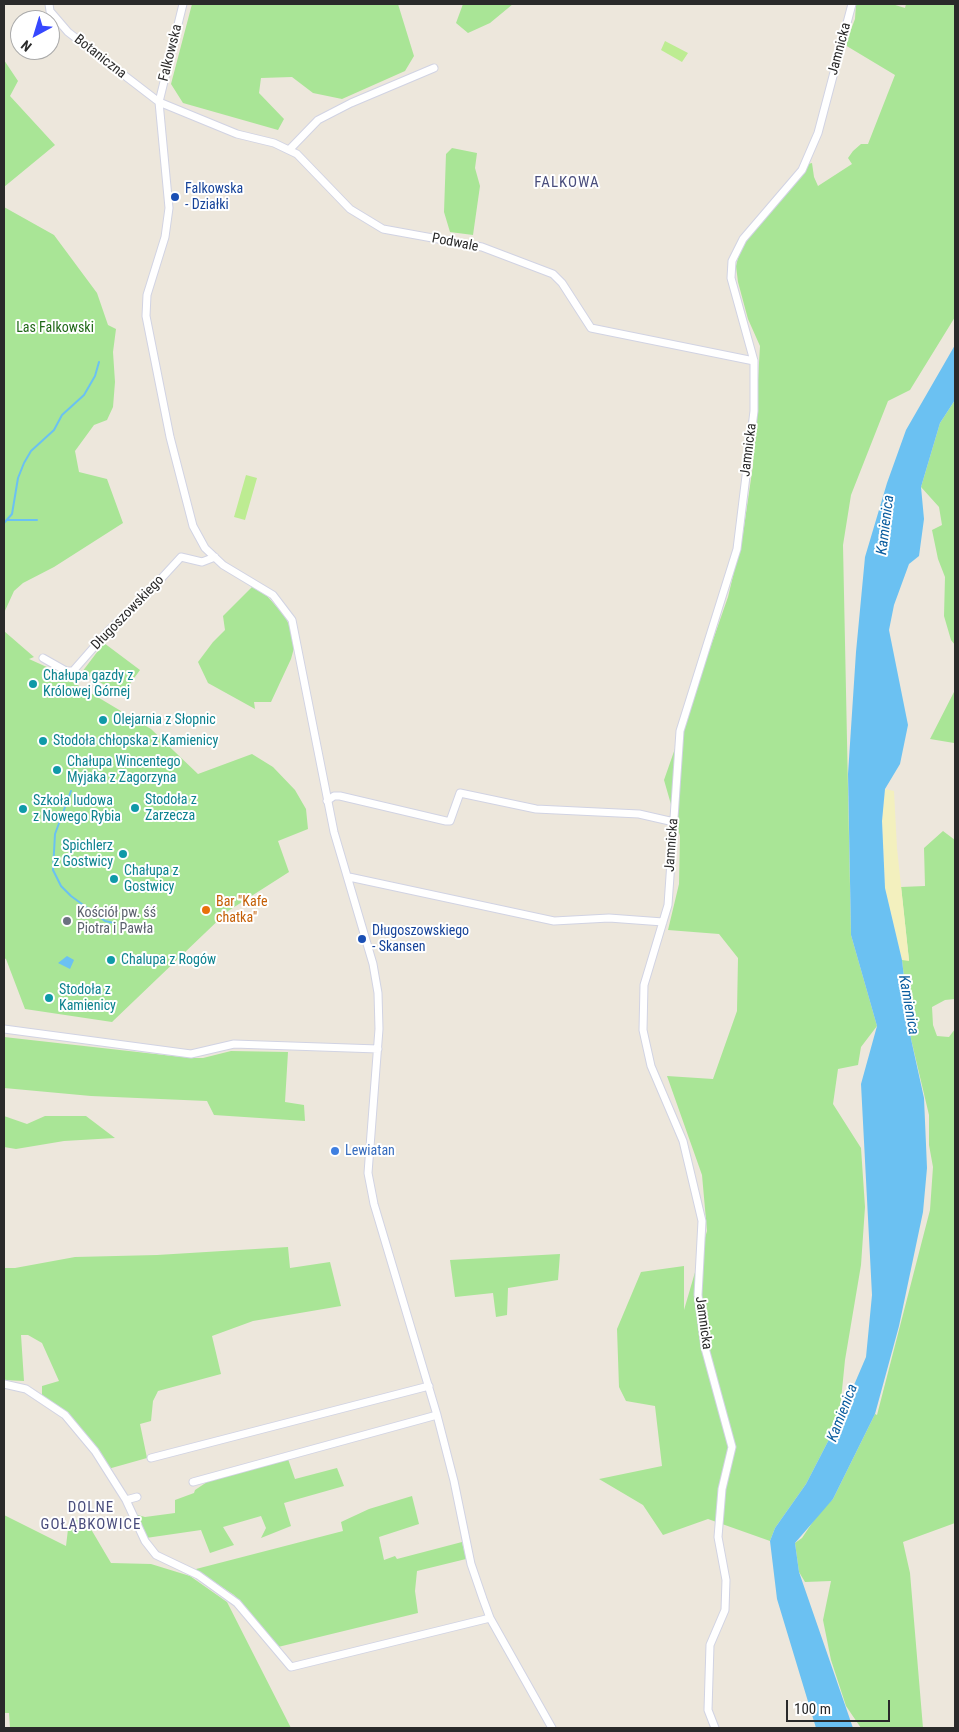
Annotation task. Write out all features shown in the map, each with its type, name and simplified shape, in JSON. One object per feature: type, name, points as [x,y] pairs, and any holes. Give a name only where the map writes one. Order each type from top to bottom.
[{"type":"street","name":"Botaniczna","points":[[49,4],[50,11],[68,32],[159,102]]},
{"type":"street","name":"Falkowska","points":[[184,4],[159,102],[169,208],[165,238],[146,295],[146,316],[170,437],[193,526],[205,548],[223,565],[273,595],[292,620],[328,802],[372,964],[378,993],[378,1049],[368,1173],[390,1262],[437,1415],[454,1481],[471,1564],[490,1618],[552,1728]]},
{"type":"street","name":"Jamnicka","points":[[715,1728],[708,1710],[710,1645],[725,1610],[726,1580],[718,1537],[722,1489],[732,1447],[705,1348],[699,1304],[702,1221],[683,1141],[651,1066],[643,1030],[644,985],[668,905],[680,731],[736,549],[754,411],[754,361],[731,278],[732,261],[743,239],[802,170],[818,133],[852,4]]},
{"type":"street","points":[[289,150],[316,122],[351,103],[434,68]]},
{"type":"street","name":"Podwale","points":[[159,102],[237,134],[274,143],[297,154],[350,208],[383,230],[482,247],[554,274],[562,283],[591,328],[754,361]]},
{"type":"street","name":"Długoszowskiego","points":[[43,658],[66,671],[73,671],[109,630],[147,594],[181,557],[202,562],[215,557]]},
{"type":"street","points":[[328,802],[334,796],[340,796],[450,821],[460,793],[536,809],[639,814],[674,822]]},
{"type":"street","points":[[349,877],[554,921],[609,918],[663,922]]},
{"type":"street","points":[[4,1029],[191,1054],[234,1044],[378,1049]]},
{"type":"street","points":[[4,1384],[26,1389],[65,1415],[94,1451],[126,1500],[145,1540],[156,1554],[198,1575],[237,1603],[291,1667],[490,1618]]},
{"type":"street","points":[[150,1458],[428,1386]]},
{"type":"street","points":[[193,1482],[437,1415]]},
{"type":"street","points":[[126,1500],[137,1497]]},
{"type":"green space","points":[[192,4],[398,4],[414,56],[405,71],[342,99],[313,93],[292,77],[261,78],[259,93],[284,119],[278,130],[183,103],[171,84]]},
{"type":"green space","points":[[463,4],[513,4],[490,23],[468,33],[456,23]]},
{"type":"green space","points":[[856,4],[892,4],[905,8],[906,4],[955,4],[955,317],[910,390],[888,401],[851,495],[843,545],[851,935],[877,1026],[861,1047],[858,1065],[838,1069],[833,1104],[861,1148],[865,1207],[861,1265],[845,1360],[839,1420],[806,1484],[775,1528],[770,1541],[708,1519],[663,1535],[643,1505],[599,1479],[662,1466],[655,1406],[626,1401],[619,1387],[617,1329],[641,1272],[684,1266],[684,1310],[707,1231],[702,1175],[667,1076],[713,1079],[737,1011],[738,958],[719,934],[668,930],[679,884],[680,836],[664,780],[728,597],[743,534],[753,465],[760,346],[748,319],[738,282],[736,266],[739,254],[749,236],[808,164],[812,163],[814,177],[818,186],[852,164],[848,158],[861,144],[868,144],[895,75],[845,45],[855,19]]},
{"type":"green space","points":[[665,41],[688,53],[682,62],[661,50]]},
{"type":"green space","points":[[4,60],[18,81],[10,96],[55,145],[4,187]]},
{"type":"green space","points":[[452,148],[477,153],[475,168],[480,186],[473,235],[450,232],[444,212],[446,154]]},
{"type":"green space","name":"Las Falkowski","points":[[4,207],[54,235],[97,293],[108,325],[116,329],[113,352],[115,382],[113,407],[107,420],[94,425],[75,451],[79,472],[107,479],[123,523],[54,567],[23,583],[14,591],[4,613]]},
{"type":"green space","points":[[955,400],[955,645],[951,640],[944,616],[945,577],[938,559],[932,530],[942,525],[939,507],[921,487],[940,423]]},
{"type":"green space","points":[[246,475],[257,478],[245,520],[234,517]]},
{"type":"green space","points":[[252,587],[267,596],[285,616],[292,632],[294,648],[291,659],[271,702],[254,702],[255,709],[208,683],[198,662],[225,630],[223,616]]},
{"type":"green space","points":[[4,631],[34,657],[29,659],[49,668],[151,729],[198,774],[252,754],[273,767],[295,790],[306,809],[308,829],[278,841],[289,872],[228,911],[112,1022],[25,1009],[4,958]]},
{"type":"green space","points":[[104,643],[140,670],[122,695],[82,672]]},
{"type":"green space","points":[[955,690],[954,743],[930,739]]},
{"type":"green space","points":[[943,831],[955,840],[955,999],[945,1000],[932,1007],[933,1025],[937,1036],[949,1037],[955,1029],[955,1523],[903,1542],[910,1573],[923,1728],[861,1728],[846,1706],[831,1660],[823,1620],[831,1581],[805,1582],[799,1572],[795,1543],[802,1538],[820,1511],[833,1499],[875,1414],[877,1415],[930,1210],[933,1167],[929,1145],[929,1115],[911,1039],[902,960],[909,960],[901,887],[925,886],[924,848]]},
{"type":"green space","points":[[4,1037],[191,1058],[203,1058],[231,1051],[288,1052],[285,1102],[304,1105],[305,1121],[214,1115],[207,1101],[91,1096],[4,1088]]},
{"type":"green space","points":[[4,1116],[27,1124],[45,1116],[86,1116],[115,1138],[64,1141],[16,1149],[4,1147]]},
{"type":"green space","points":[[288,1247],[290,1268],[330,1262],[341,1306],[253,1321],[212,1336],[221,1374],[158,1391],[153,1401],[151,1421],[140,1424],[147,1458],[108,1469],[56,1405],[42,1395],[42,1386],[59,1381],[42,1343],[28,1335],[21,1335],[24,1381],[4,1380],[4,1268],[15,1268],[75,1257],[157,1255]]},
{"type":"green space","points":[[560,1254],[558,1280],[508,1288],[507,1315],[496,1317],[493,1293],[455,1297],[450,1260]]},
{"type":"green space","points":[[288,1459],[295,1479],[337,1468],[344,1486],[284,1503],[291,1526],[261,1538],[266,1528],[261,1516],[223,1527],[234,1545],[210,1553],[201,1530],[146,1538],[134,1514],[145,1517],[175,1513],[175,1500],[194,1493],[195,1490],[207,1482]]},
{"type":"green space","points":[[412,1496],[419,1524],[379,1537],[384,1560],[395,1556],[397,1559],[462,1542],[466,1559],[417,1571],[415,1591],[418,1613],[278,1647],[234,1595],[202,1574],[199,1574],[196,1569],[343,1531],[341,1522],[369,1509]]},
{"type":"green space","points":[[4,1515],[66,1546],[69,1521],[85,1519],[111,1563],[151,1564],[190,1576],[227,1602],[291,1728],[10,1728],[9,1713],[4,1713]]},
{"type":"sand","points":[[885,789],[894,791],[897,848],[909,961],[902,960],[885,888],[882,821]]},
{"type":"water","name":"Kamienica","points":[[955,345],[955,400],[940,423],[921,487],[924,519],[919,556],[909,564],[894,605],[889,630],[908,725],[900,764],[885,789],[882,821],[885,888],[902,960],[911,1039],[924,1098],[927,1168],[923,1212],[899,1326],[875,1414],[833,1499],[795,1543],[799,1572],[853,1728],[816,1728],[777,1599],[770,1541],[775,1528],[806,1484],[839,1420],[866,1357],[872,1295],[861,1084],[877,1026],[851,935],[848,774],[856,652],[865,557],[887,483],[906,430]]},
{"type":"water","points":[[67,956],[74,960],[70,969],[58,963]]},
{"type":"waterway","points":[[4,523],[12,514],[18,478],[31,451],[54,430],[62,415],[84,395],[95,376],[99,362]]},
{"type":"waterway","points":[[7,520],[37,520]]},
{"type":"waterway","points":[[71,791],[55,834],[53,870],[61,886],[71,896],[105,921],[114,923]]},
{"type":"place","name":"Falkowska - Działki","points":[[175,197]]},
{"type":"place","name":"Chałupa gazdy z Królowej Górnej","points":[[33,684]]},
{"type":"place","name":"Olejarnia z Słopnic","points":[[103,720]]},
{"type":"place","name":"Stodoła chłopska z Kamienicy","points":[[43,741]]},
{"type":"place","name":"Chałupa Wincentego Myjaka z Zagorzyna","points":[[57,770]]},
{"type":"place","name":"Stodoła z Zarzecza","points":[[135,808]]},
{"type":"place","name":"Szkoła ludowa z Nowego Rybia","points":[[23,809]]},
{"type":"place","name":"Spichlerz z Gostwicy","points":[[123,854]]},
{"type":"place","name":"Chałupa z Gostwicy","points":[[114,879]]},
{"type":"place","name":"Bar \"Kafe chatka\"","points":[[206,910]]},
{"type":"place","name":"Kościół pw. śś Piotra i Pawła","points":[[67,921]]},
{"type":"place","name":"Długoszowskiego - Skansen","points":[[362,939]]},
{"type":"place","name":"Chalupa z Rogów","points":[[111,960]]},
{"type":"place","name":"Stodoła z Kamienicy","points":[[49,998]]},
{"type":"place","name":"Lewiatan","points":[[335,1151]]},
{"type":"district","name":"FALKOWA","points":[[567,183]]},
{"type":"district","name":"DOLNE GOŁĄBKOWICE","points":[[91,1516]]}]
